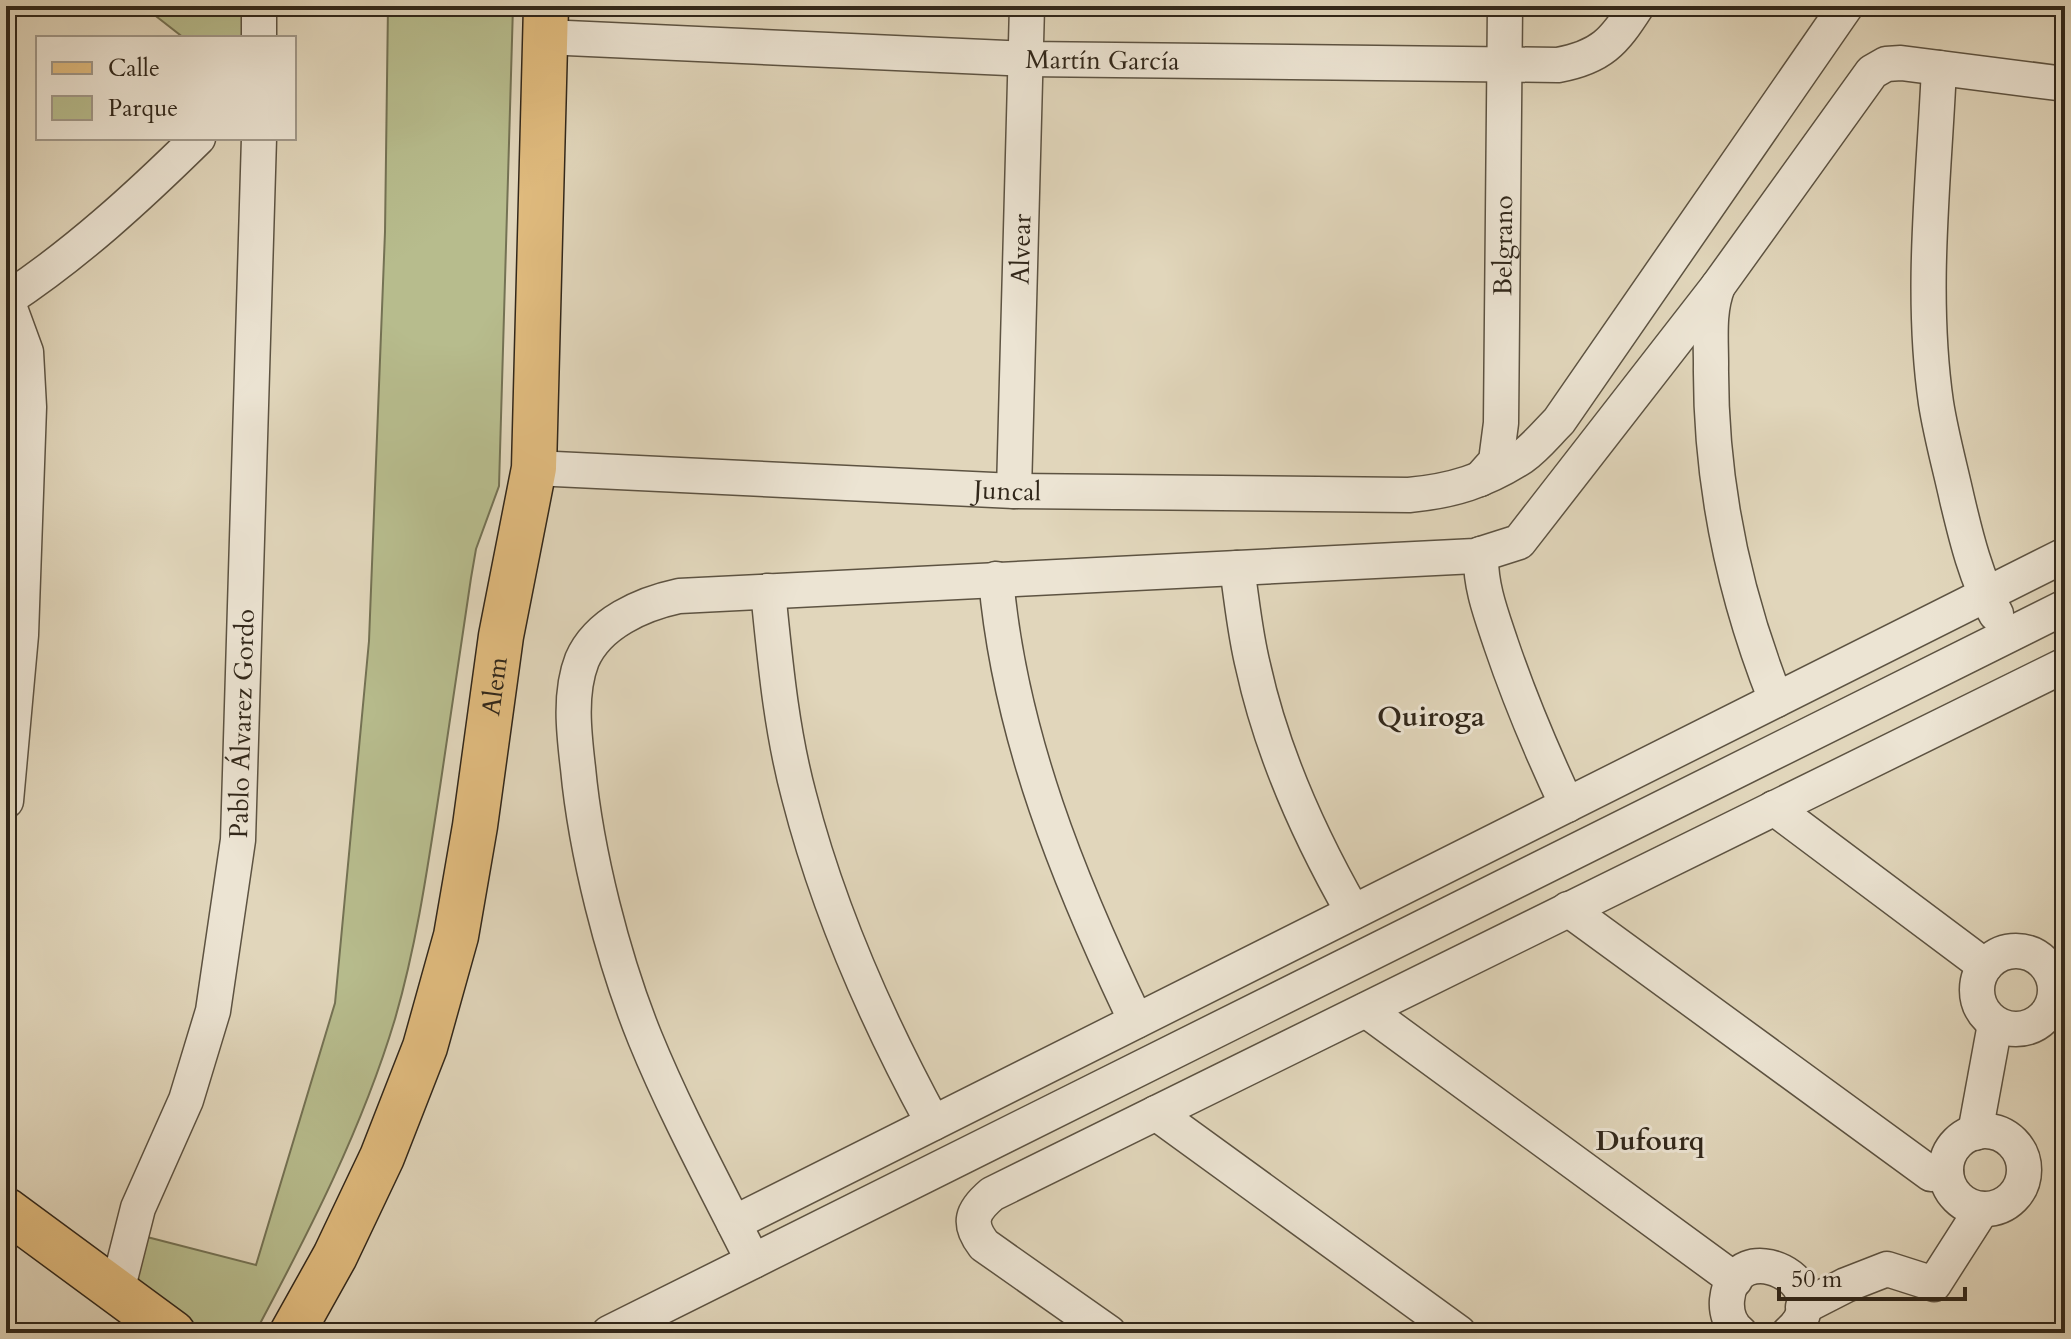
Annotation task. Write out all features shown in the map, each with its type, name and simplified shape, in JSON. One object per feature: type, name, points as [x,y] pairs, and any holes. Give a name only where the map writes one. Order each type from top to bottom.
[{"type":"main road","name":"Alem","points":[[292,1333],[335,1256],[382,1157],[420,1061],[442,991],[465,886],[501,636],[534,468],[546,22]]},
{"type":"main road","points":[[6,1210],[173,1333]]},
{"type":"street","points":[[259,6],[259,36]]},
{"type":"street","name":"Alvear","points":[[1014,491],[1027,6]]},
{"type":"street","name":"Belgrano","points":[[1480,479],[1496,461],[1501,423],[1505,6]]},
{"type":"street","name":"Martín García","points":[[546,22],[1027,59],[1558,65],[1587,59],[1614,39],[1637,6]]},
{"type":"street","name":"Juncal","points":[[534,468],[1014,491],[1409,495],[1449,491],[1480,479],[1523,456],[1559,421],[1846,6]]},
{"type":"street","points":[[753,1261],[645,1037],[618,960],[590,853],[579,787],[574,729],[577,684],[582,662],[594,642],[616,622],[655,601],[679,596],[1481,554],[1519,542],[1718,286],[1872,72],[1886,64],[1901,63],[2065,84]]},
{"type":"street","points":[[1939,68],[1930,228],[1929,316],[1936,402],[1963,522],[1985,595],[2008,635]]},
{"type":"street","points":[[6,801],[21,635],[29,407],[26,352],[6,300],[70,254],[131,203],[196,140]]},
{"type":"street","name":"Pablo Álvarez Gordo","points":[[117,1291],[138,1208],[186,1100],[213,1011],[238,840],[259,140]]},
{"type":"street","points":[[1718,286],[1711,310],[1711,400],[1718,480],[1737,588],[1776,700]]},
{"type":"street","points":[[1481,554],[1480,573],[1486,596],[1521,703],[1567,805]]},
{"type":"street","points":[[734,1223],[2065,555]]},
{"type":"street","points":[[1237,568],[1252,665],[1272,738],[1304,819],[1353,912]]},
{"type":"street","points":[[996,579],[1007,658],[1041,793],[1083,908],[1136,1021]]},
{"type":"street","points":[[768,591],[780,702],[798,794],[817,861],[852,951],[911,1083],[933,1123]]},
{"type":"street","points":[[609,1333],[2065,607]]},
{"type":"street","points":[[1109,1333],[984,1245],[974,1232],[973,1218],[978,1206],[992,1194],[2065,665]]},
{"type":"street","points":[[1774,808],[1985,966]]},
{"type":"street","points":[[1568,909],[1931,1174],[1946,1172]]},
{"type":"street","points":[[2021,951],[2042,960],[2055,980],[2054,1002],[2040,1022],[2018,1030],[1995,1024],[1986,1016],[1977,994],[1985,966],[1999,954],[2021,951]]},
{"type":"street","points":[[1366,1010],[1735,1280]]},
{"type":"street","points":[[1975,1133],[1995,1024]]},
{"type":"street","points":[[1156,1113],[1459,1333]]},
{"type":"street","points":[[1991,1131],[2002,1135],[2020,1152],[2024,1164],[2019,1189],[2001,1206],[1982,1209],[1963,1203],[1954,1194],[1946,1172],[1951,1150],[1959,1141],[1975,1133],[1991,1131]]},
{"type":"street","points":[[1796,1320],[1887,1269],[1934,1284],[1982,1209]]},
{"type":"street","points":[[1740,1333],[1728,1317],[1728,1291],[1744,1271],[1755,1267],[1767,1265],[1779,1268],[1798,1283],[1796,1320]]},
{"type":"green space","points":[[143,6],[248,6],[247,36],[181,36]]},
{"type":"green space","points":[[388,6],[513,6],[499,486],[476,549],[421,904],[403,990],[382,1060],[333,1179],[255,1333],[188,1333],[134,1279],[147,1237],[256,1265],[335,1003],[369,641],[385,232]]},
{"type":"district","name":"Quiroga","points":[[1431,716]]},
{"type":"district","name":"Dufourq","points":[[1650,1140]]}]
